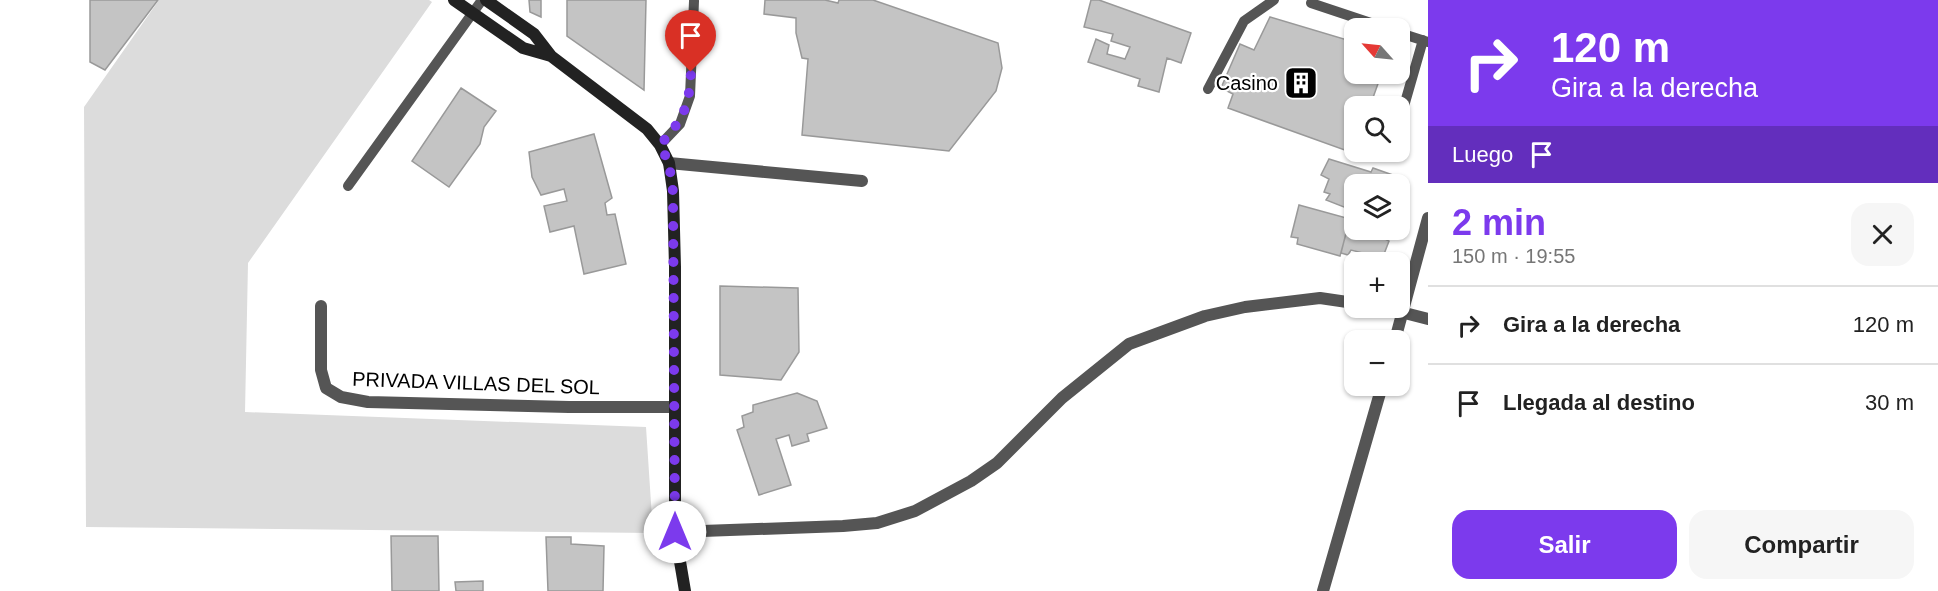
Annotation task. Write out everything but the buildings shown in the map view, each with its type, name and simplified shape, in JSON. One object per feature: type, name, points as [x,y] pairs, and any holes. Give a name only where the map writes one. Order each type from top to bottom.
[{"type":"street","points":[[454,0],[523,48],[551,56]]},
{"type":"street","points":[[484,0],[534,34],[551,56],[636,119],[660,145],[669,163],[674,213],[675,532],[685,591]]},
{"type":"street","points":[[669,163],[862,181]]},
{"type":"street","points":[[1410,284],[1428,218]]},
{"type":"street","points":[[675,532],[866,524],[915,511],[970,482],[997,464],[1071,391],[1129,344],[1205,316],[1255,305],[1320,298],[1344,302]]},
{"type":"street","name":"PRIVADA VILLAS DEL SOL","points":[[321,306],[321,370],[326,388],[341,398],[368,402],[675,407]]},
{"type":"street","points":[[1410,313],[1428,319]]},
{"type":"street","points":[[1323,591],[1379,396]]},
{"type":"lane","points":[[348,186],[472,13],[484,0]]},
{"type":"lane","points":[[1208,89],[1239,28],[1250,15],[1274,0]]},
{"type":"lane","points":[[660,145],[680,124],[690,96],[694,1]]},
{"type":"lane","points":[[1311,3],[1356,18]]},
{"type":"lane","points":[[1408,96],[1425,41],[1410,36]]},
{"type":"shaded area","points":[[159,0],[429,0],[432,2],[248,263],[245,412],[646,427],[653,533],[86,527],[84,107]]},
{"type":"place","name":"Casino","points":[[1301,83]]},
{"type":"route","points":[[675,532],[673,192],[669,163],[660,145],[680,124],[690,96],[691,72]]}]
